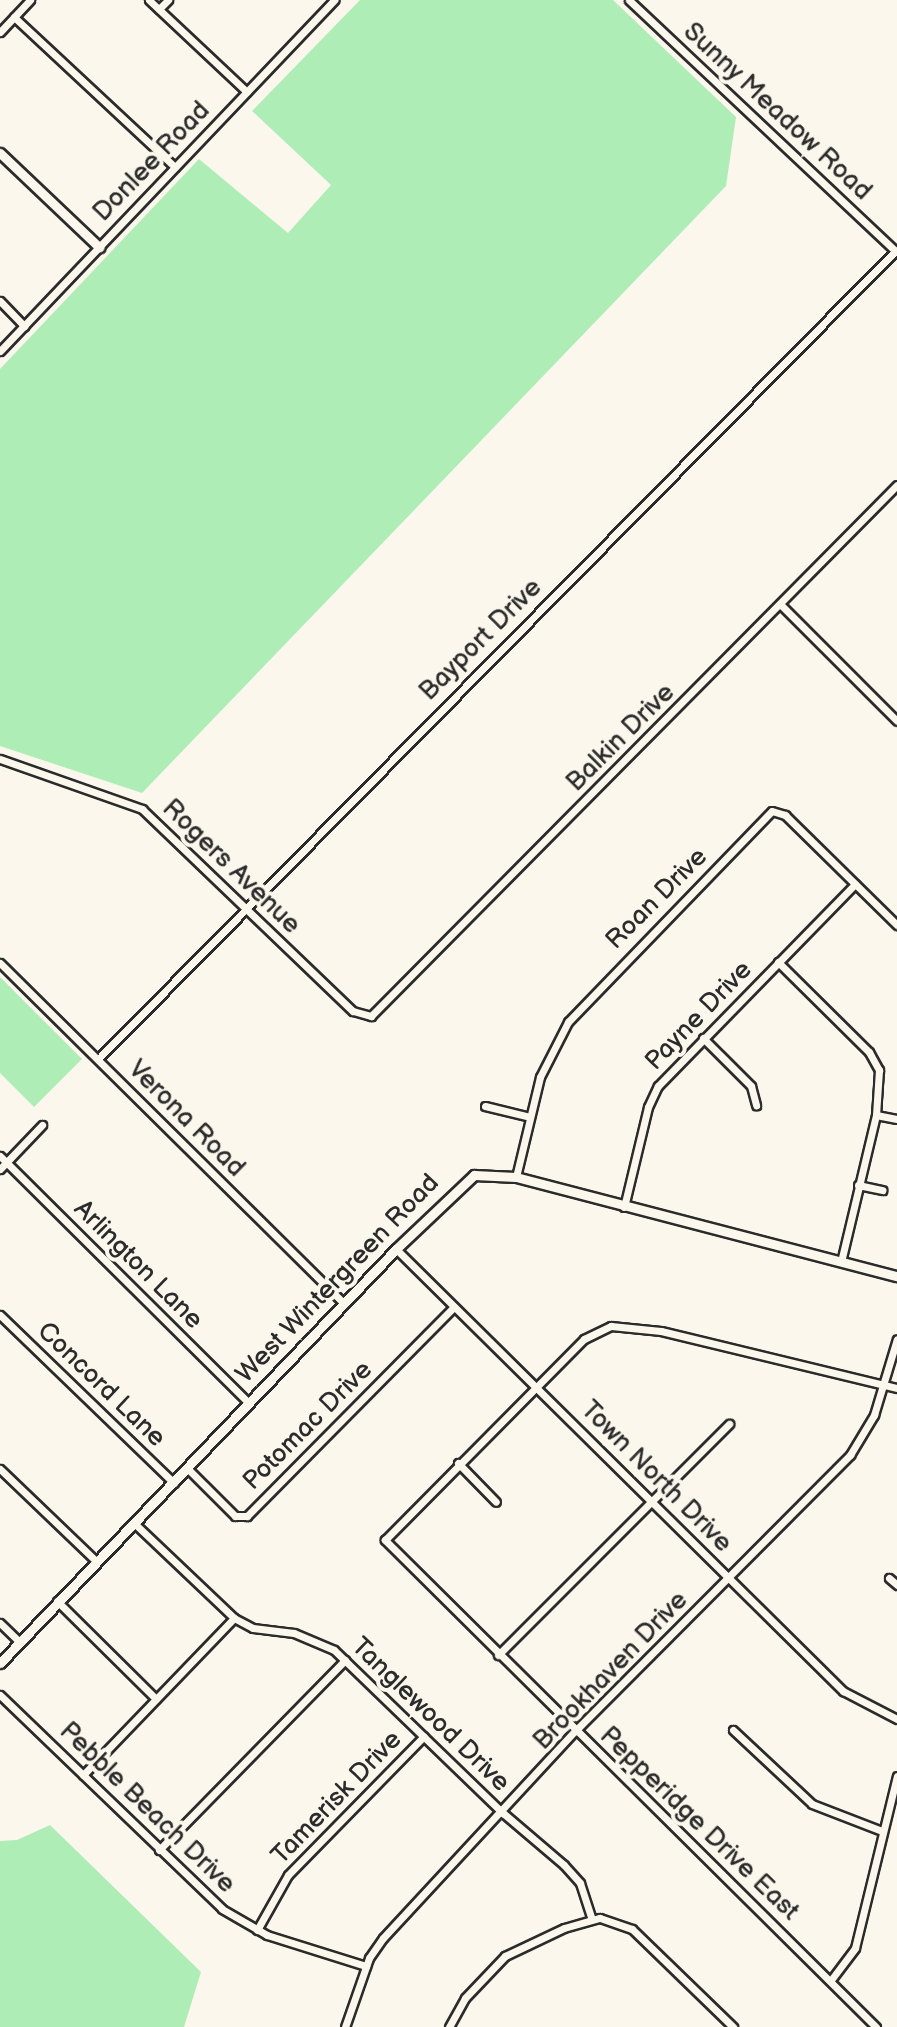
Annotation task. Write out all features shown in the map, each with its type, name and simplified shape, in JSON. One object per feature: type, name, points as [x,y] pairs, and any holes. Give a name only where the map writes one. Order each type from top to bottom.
[{"type":"street","points":[[0,32],[30,0]]},
{"type":"street","points":[[149,0],[247,92]]},
{"type":"street","points":[[159,9],[168,0]]},
{"type":"street","name":"Donlee Road","points":[[0,351],[334,0]]},
{"type":"street","name":"Sunny Meadow Road","points":[[629,0],[896,252]]},
{"type":"street","points":[[14,17],[175,167]]},
{"type":"street","points":[[0,153],[99,247]]},
{"type":"street","name":"Bayport Drive","points":[[98,1059],[896,252]]},
{"type":"street","points":[[0,301],[24,326]]},
{"type":"street","name":"Balkin Drive","points":[[371,1016],[896,488]]},
{"type":"street","points":[[780,604],[897,721]]},
{"type":"street","name":"Rogers Avenue","points":[[0,759],[142,809],[353,1011],[371,1016]]},
{"type":"street","name":"Roan Drive","points":[[516,1177],[540,1077],[568,1022],[772,811],[785,815],[897,925]]},
{"type":"street","name":"Payne Drive","points":[[624,1207],[653,1096],[703,1038],[855,884]]},
{"type":"street","points":[[778,962],[875,1061],[881,1080],[876,1115],[841,1262]]},
{"type":"street","name":"Verona Road","points":[[0,963],[344,1303]]},
{"type":"street","points":[[703,1038],[751,1086],[756,1105]]},
{"type":"street","points":[[485,1106],[530,1117]]},
{"type":"street","points":[[876,1115],[897,1119]]},
{"type":"street","points":[[2,1162],[42,1125]]},
{"type":"street","name":"Arlington Lane","points":[[2,1162],[249,1403]]},
{"type":"street","name":"West Wintergreen Road","points":[[0,1663],[467,1178],[486,1173],[516,1177],[897,1276]]},
{"type":"street","points":[[858,1185],[882,1190]]},
{"type":"street","name":"Town North Drive","points":[[396,1249],[843,1691],[897,1719]]},
{"type":"street","name":"Potomac Drive","points":[[187,1468],[235,1516],[247,1516],[454,1307]]},
{"type":"street","name":"Concord Lane","points":[[0,1315],[174,1483]]},
{"type":"street","points":[[496,1502],[458,1463],[590,1334],[624,1325],[897,1388]]},
{"type":"street","name":"Brookhaven Drive","points":[[345,2027],[366,1966],[383,1938],[503,1813],[575,1731],[850,1455],[885,1385],[897,1339]]},
{"type":"street","points":[[498,1655],[729,1424]]},
{"type":"street","name":"Pepperidge Drive East","points":[[458,1463],[386,1536],[390,1549],[876,2027]]},
{"type":"street","points":[[0,1469],[96,1561]]},
{"type":"street","name":"Tanglewood Drive","points":[[134,1523],[234,1618],[260,1631],[311,1638],[345,1660],[580,1883],[592,1919]]},
{"type":"street","points":[[889,1578],[897,1585]]},
{"type":"street","points":[[57,1601],[156,1699]]},
{"type":"street","points":[[83,1775],[234,1618]]},
{"type":"street","points":[[0,1623],[20,1642]]},
{"type":"street","points":[[159,1850],[345,1660]]},
{"type":"street","name":"Pebble Beach Drive","points":[[0,1695],[222,1909],[257,1930],[366,1966]]},
{"type":"street","points":[[733,1730],[812,1804],[882,1831]]},
{"type":"street","name":"Tamerisk Drive","points":[[257,1930],[288,1875],[424,1736]]},
{"type":"street","points":[[831,1980],[855,1948],[897,1776]]},
{"type":"street","points":[[449,2027],[472,1989],[505,1956],[592,1919],[618,1921],[632,1929],[733,2027]]},
{"type":"green space","points":[[360,0],[613,0],[736,117],[726,186],[142,793],[0,746],[0,369],[199,159],[288,233],[331,185],[252,111]]},
{"type":"green space","points":[[0,977],[82,1059],[34,1107],[0,1073]]},
{"type":"green space","points":[[50,1825],[201,1972],[184,2027],[0,2027],[0,1841],[17,1840]]}]
